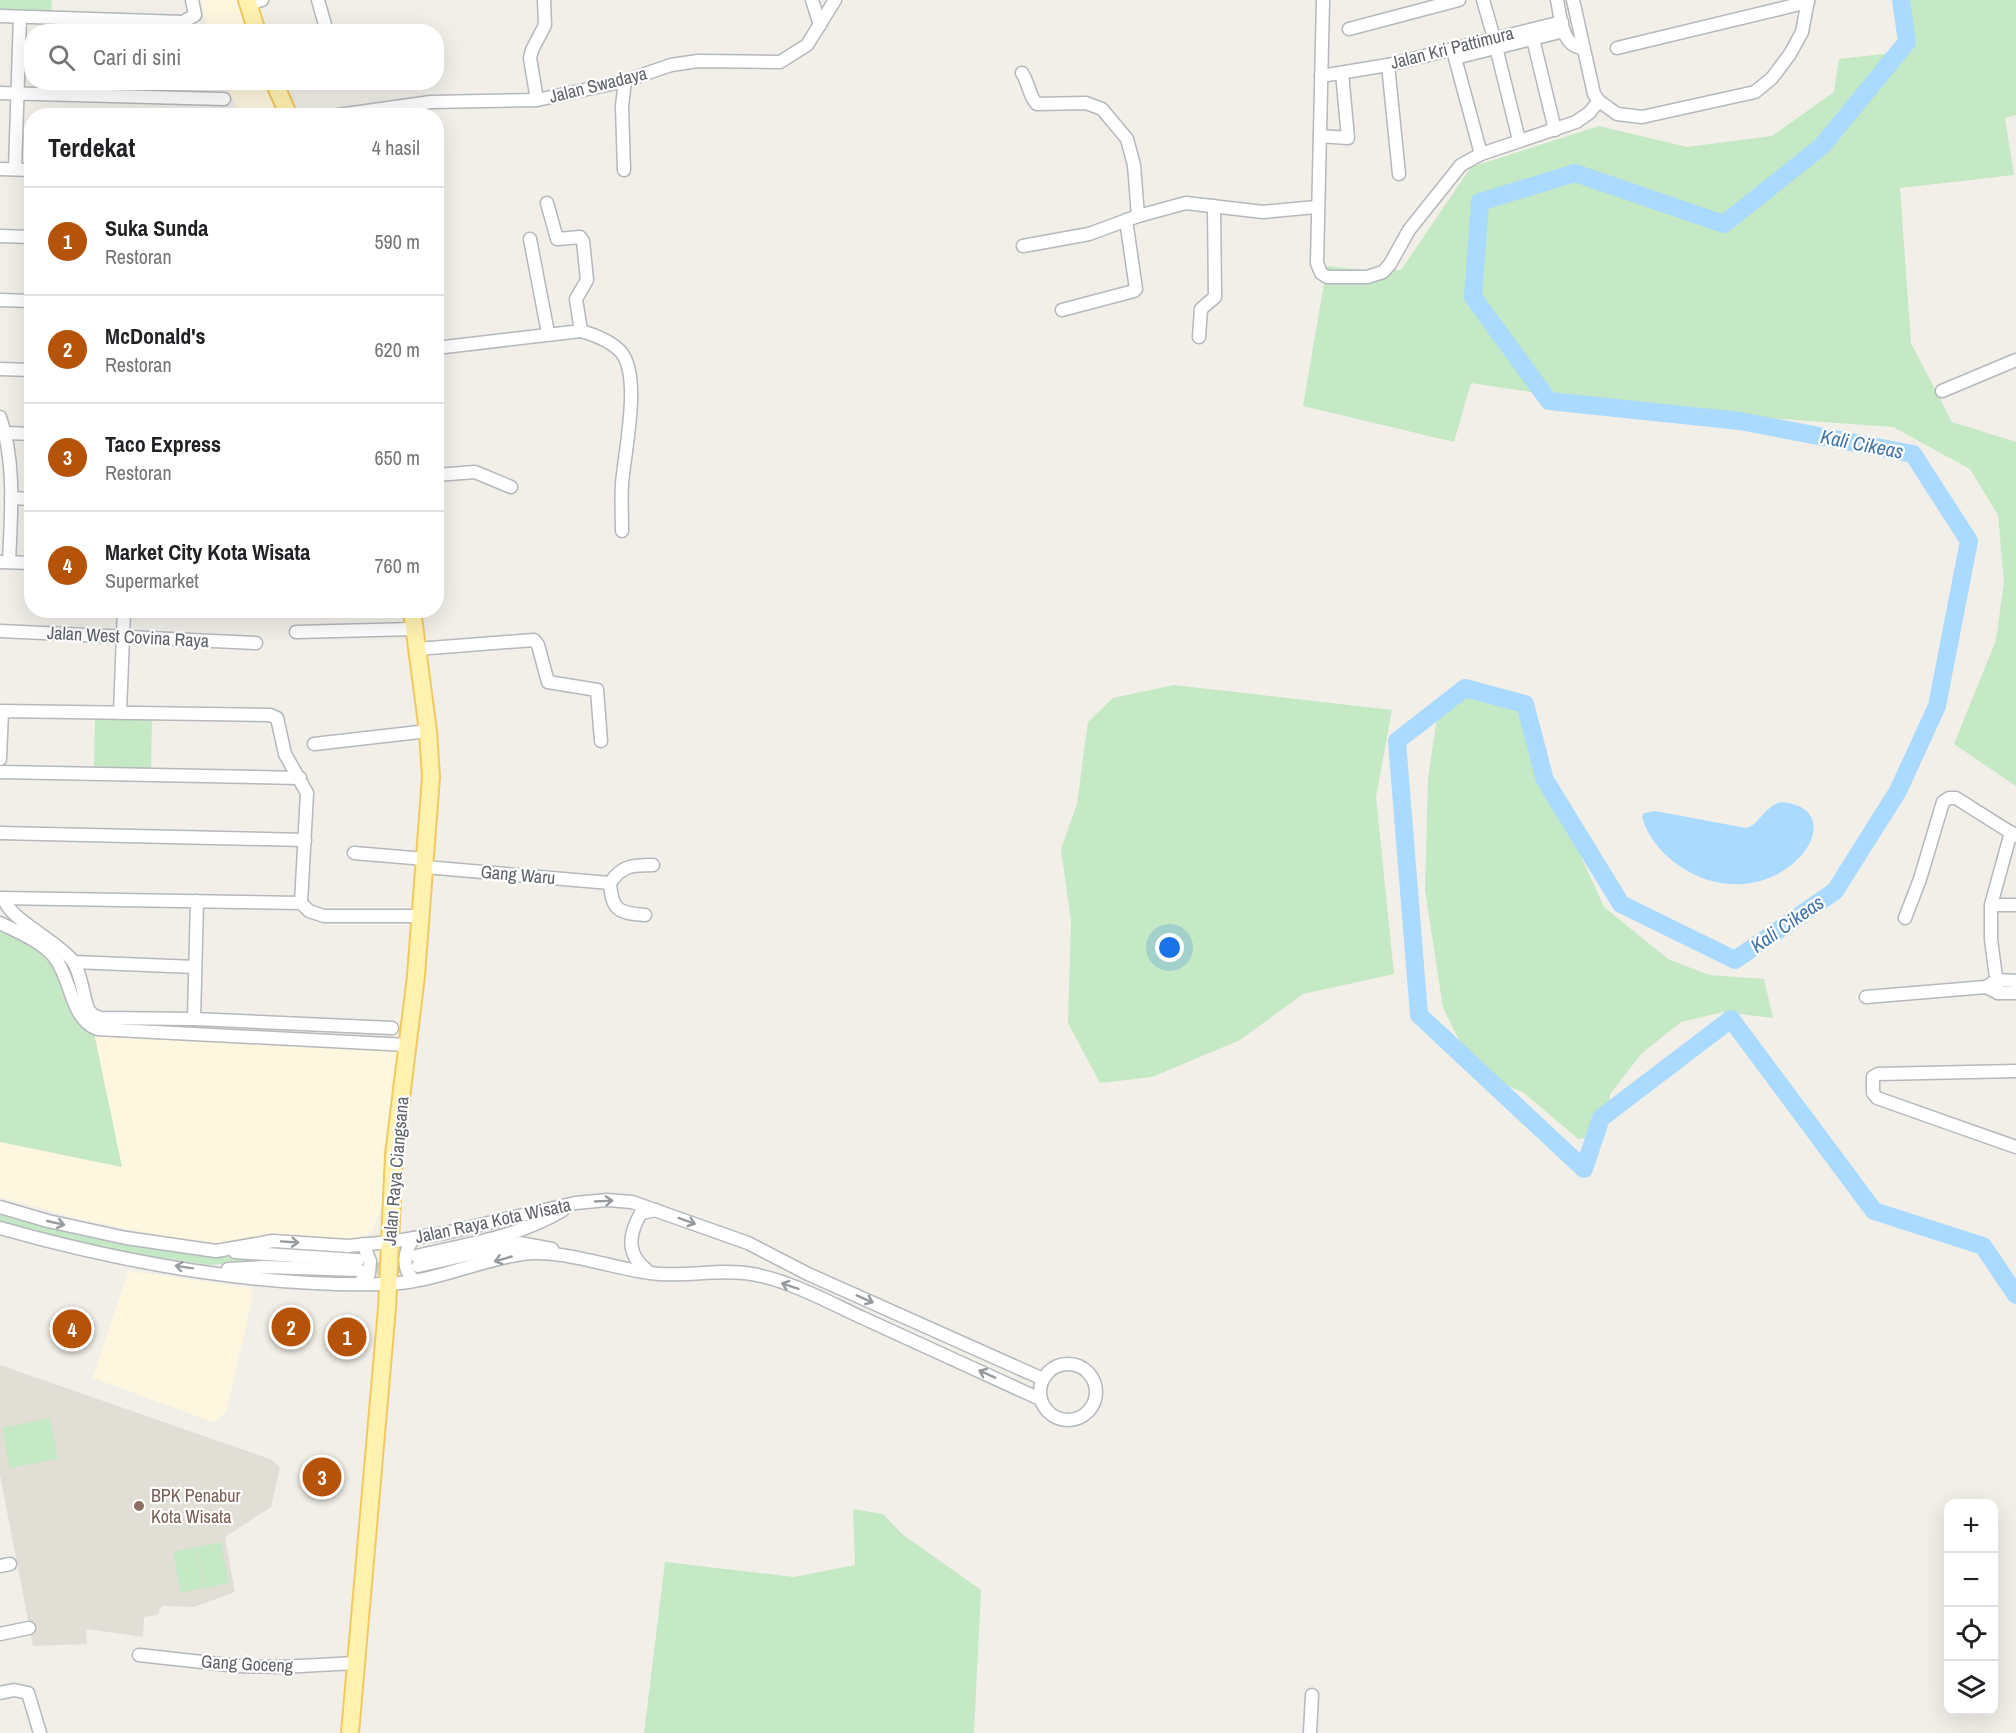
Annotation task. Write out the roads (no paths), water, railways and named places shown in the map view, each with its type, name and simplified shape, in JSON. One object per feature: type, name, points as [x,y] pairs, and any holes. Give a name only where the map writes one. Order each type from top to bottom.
[{"type":"main road","points":[[252,1],[256,24]]},
{"type":"main road","points":[[278,90],[285,108]]},
{"type":"main road","name":"Jalan Raya Ciangsana","points":[[350,1733],[388,1284],[394,1155],[408,1045],[431,777],[428,731],[413,618]]},
{"type":"street","points":[[0,16],[183,22],[195,15],[192,0]]},
{"type":"street","points":[[318,0],[325,24]]},
{"type":"street","points":[[537,100],[530,58],[531,50],[545,25],[544,0]]},
{"type":"street","points":[[812,0],[820,25]]},
{"type":"street","name":"Jalan Swadaya","points":[[388,108],[431,102],[537,100],[625,81],[671,65],[698,61],[780,62],[807,45],[835,0]]},
{"type":"street","points":[[1323,0],[1320,178],[1316,207],[1317,263],[1321,273],[1327,277],[1376,275],[1390,264],[1409,230],[1461,165],[1480,154],[1576,122],[1589,113],[1599,101]]},
{"type":"street","points":[[1349,30],[1422,5],[1460,0]]},
{"type":"street","points":[[1484,0],[1519,140]]},
{"type":"street","points":[[1557,0],[1568,42],[1575,47],[1583,48]]},
{"type":"street","points":[[1573,0],[1594,94],[1599,101],[1617,114],[1642,117],[1755,92],[1772,78],[1790,54],[1802,32],[1808,1],[1617,48]]},
{"type":"street","points":[[15,170],[20,17]]},
{"type":"street","points":[[1480,154],[1455,58],[1495,43],[1533,39],[1563,26]]},
{"type":"street","name":"Jalan Kri Pattimura","points":[[1321,76],[1495,43],[1563,26]]},
{"type":"street","points":[[1533,39],[1555,130]]},
{"type":"street","points":[[1388,64],[1399,174]]},
{"type":"street","points":[[1022,73],[1028,82],[1033,100],[1037,104],[1086,103],[1102,110],[1127,140],[1134,165],[1132,218],[1136,289],[1062,310]]},
{"type":"street","points":[[1320,136],[1348,138],[1342,73]]},
{"type":"street","points":[[624,170],[622,106],[625,81]]},
{"type":"street","points":[[0,93],[224,99]]},
{"type":"street","points":[[0,169],[24,170]]},
{"type":"street","points":[[547,203],[557,239],[580,237],[582,241],[587,280],[576,299],[581,331]]},
{"type":"street","points":[[1023,246],[1089,234],[1132,218],[1186,203],[1263,212],[1316,207]]},
{"type":"street","points":[[1199,337],[1201,309],[1215,297],[1214,206]]},
{"type":"street","points":[[0,236],[24,237]]},
{"type":"street","points":[[530,239],[548,333]]},
{"type":"street","points":[[0,300],[24,301]]},
{"type":"street","points":[[444,347],[548,333],[581,331],[600,337],[622,353],[631,382],[631,415],[622,486],[622,531]]},
{"type":"street","points":[[1942,392],[2016,360]]},
{"type":"street","points":[[0,369],[24,370]]},
{"type":"street","points":[[0,417],[6,433],[11,498],[5,562],[24,563]]},
{"type":"street","points":[[6,433],[24,434]]},
{"type":"street","points":[[444,474],[475,472],[511,487]]},
{"type":"street","points":[[11,498],[24,499]]},
{"type":"street","points":[[120,713],[124,618]]},
{"type":"street","points":[[296,632],[414,629]]},
{"type":"street","name":"Jalan West Covina Raya","points":[[0,631],[123,639],[256,643]]},
{"type":"street","points":[[417,649],[534,640],[538,645],[548,682],[597,690],[601,741]]},
{"type":"street","points":[[0,759],[1,711],[270,715],[277,717],[285,754],[307,793],[301,903]]},
{"type":"street","points":[[314,744],[428,731]]},
{"type":"street","points":[[0,772],[300,778]]},
{"type":"street","points":[[1905,918],[1943,802],[1947,798],[1956,798],[2013,834],[1991,905],[1991,939],[1998,987]]},
{"type":"street","points":[[0,833],[305,840]]},
{"type":"street","name":"Gang Waru","points":[[354,853],[610,883]]},
{"type":"street","points":[[645,915],[623,913],[615,906],[610,883],[618,871],[625,867],[653,865]]},
{"type":"street","points":[[392,1028],[194,1019],[101,1018],[93,1015],[88,1009],[74,962],[46,936],[12,913],[2,898],[301,903],[309,911],[324,916],[412,916]]},
{"type":"street","points":[[194,1019],[197,902]]},
{"type":"street","points":[[1991,905],[2016,905]]},
{"type":"street","points":[[0,923],[51,953],[63,970],[80,1015],[87,1024],[97,1029],[408,1045]]},
{"type":"street","points":[[74,962],[195,967]]},
{"type":"street","points":[[1866,997],[1998,987],[2016,981]]},
{"type":"street","points":[[1998,987],[2016,993]]},
{"type":"street","points":[[2016,1071],[1878,1074],[1873,1077],[1873,1093],[1877,1098],[2016,1147]]},
{"type":"street","name":"Jalan Raya Kota Wisata","points":[[0,1207],[48,1221],[126,1238],[216,1251],[273,1241],[363,1245],[390,1242],[575,1203],[607,1200],[632,1202],[748,1243],[808,1274],[1043,1379]]},
{"type":"street","points":[[632,1202],[641,1213]]},
{"type":"street","points":[[575,1203],[538,1225],[519,1232],[417,1261],[519,1243],[537,1244],[602,1264]]},
{"type":"street","points":[[632,1266],[631,1245],[634,1225],[641,1213],[656,1210]]},
{"type":"street","points":[[0,1228],[126,1258],[300,1283],[388,1284],[455,1273],[521,1254],[542,1253],[602,1264],[632,1266],[651,1273],[686,1275],[732,1271],[755,1274],[799,1289],[1040,1399],[1050,1414],[1067,1421],[1079,1418],[1090,1411],[1097,1392],[1089,1373],[1070,1364],[1050,1370],[1043,1379],[1040,1399]]},
{"type":"street","points":[[414,1238],[405,1254],[406,1270],[414,1280]]},
{"type":"street","points":[[358,1284],[369,1274],[370,1261],[363,1245]]},
{"type":"street","points":[[206,1271],[358,1265],[216,1251]]},
{"type":"street","points":[[0,1634],[29,1629]]},
{"type":"street","name":"Gang Goceng","points":[[139,1655],[238,1666],[281,1667],[356,1663]]},
{"type":"street","points":[[0,1693],[14,1690],[28,1693],[40,1733]]},
{"type":"street","points":[[1310,1733],[1312,1695]]},
{"type":"water","points":[[1781,802],[1804,809],[1813,824],[1810,842],[1797,860],[1775,875],[1748,884],[1715,882],[1681,867],[1657,845],[1642,817],[1644,813],[1655,811],[1746,828],[1754,824],[1769,808]]},
{"type":"waterway","name":"Kali Cikeas","points":[[1901,0],[1907,42],[1822,146],[1724,224],[1575,173],[1480,202],[1473,297],[1549,401],[1740,421],[1913,454],[1969,541],[1937,706],[1898,791],[1835,891],[1735,960],[1621,904],[1545,780],[1525,704],[1465,688],[1397,741],[1419,1015],[1584,1169],[1601,1118],[1731,1019],[1874,1211],[1983,1246],[2016,1295]]},
{"type":"tunnel","points":[[359,1270],[416,1266]]},
{"type":"place","name":"McDonald's","points":[[291,1327]]},
{"type":"place","name":"Market City Kota Wisata","points":[[72,1329]]},
{"type":"place","name":"Suka Sunda","points":[[347,1337]]},
{"type":"place","name":"Taco Express","points":[[322,1477]]},
{"type":"place","name":"BPK Penabur Kota Wisata","points":[[139,1506]]}]
